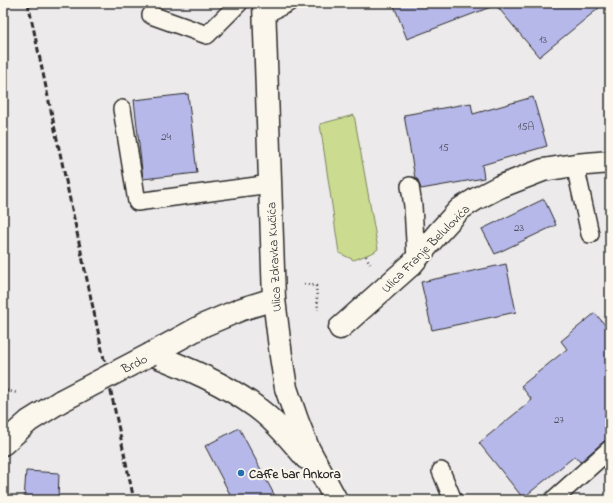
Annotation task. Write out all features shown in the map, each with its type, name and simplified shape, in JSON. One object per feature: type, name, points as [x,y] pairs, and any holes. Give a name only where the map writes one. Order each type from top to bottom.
[{"type":"main road","name":"Ulica Zdravka Kučića","points":[[265,9],[274,298],[286,388],[300,427],[324,480],[336,500]]},
{"type":"main road","name":"Ulica Franje Belulovića","points":[[340,328],[416,259],[460,209],[476,199],[499,187],[543,170],[575,164],[610,162]]},
{"type":"main road","name":"Brdo","points":[[3,444],[29,421],[61,401],[204,325],[242,309],[274,298]]},
{"type":"main road","points":[[151,354],[206,378],[257,407],[286,435],[324,480]]},
{"type":"lane","points":[[151,15],[207,35],[239,3]]},
{"type":"lane","points":[[265,9],[288,3]]},
{"type":"lane","points":[[122,110],[137,202],[270,184]]},
{"type":"lane","points":[[575,164],[590,234]]},
{"type":"lane","points":[[410,186],[413,206],[416,259]]},
{"type":"lane","points":[[553,500],[610,449]]},
{"type":"lane","points":[[441,471],[453,500]]},
{"type":"path","points":[[366,256],[368,260]]},
{"type":"path","points":[[304,284],[316,286],[318,314]]},
{"type":"path","points":[[3,390],[24,394]]},
{"type":"green space","points":[[354,115],[378,249],[354,260],[339,253],[320,124]]},
{"type":"building","points":[[393,3],[605,3],[539,57],[496,5],[407,39]]},
{"type":"building","points":[[188,94],[197,173],[143,179],[134,100]]},
{"type":"building","points":[[533,97],[547,146],[482,165],[484,178],[421,189],[418,180],[415,178],[404,115],[471,103],[473,114]]},
{"type":"building","points":[[544,199],[556,225],[495,254],[482,229]]},
{"type":"building","points":[[506,264],[516,312],[432,330],[421,282]]},
{"type":"building","points":[[595,313],[610,331],[610,438],[603,442],[580,462],[575,456],[523,498],[479,443],[532,400],[521,386],[567,349],[561,341]]},
{"type":"building","name":"Caffe bar Ankora","points":[[239,428],[277,500],[233,500],[205,446]]},
{"type":"building","points":[[26,471],[59,473],[58,500],[24,500]]},
{"type":"railway","points":[[28,3],[134,500]]},
{"type":"place","name":"Caffe bar Ankora","points":[[241,473]]}]
